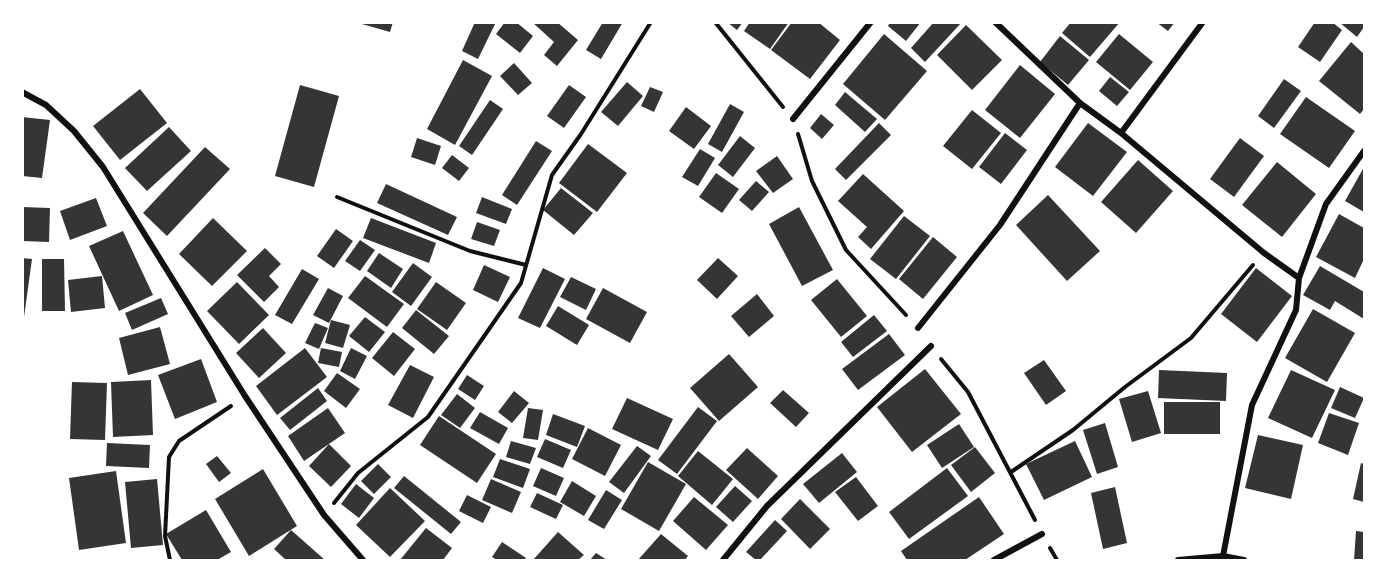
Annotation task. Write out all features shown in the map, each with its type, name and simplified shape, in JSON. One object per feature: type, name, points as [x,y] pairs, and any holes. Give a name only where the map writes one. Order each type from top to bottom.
[{"type":"street","points":[[793,119],[871,22]]},
{"type":"street","points":[[995,22],[1080,104],[1121,133],[1264,253],[1299,278]]},
{"type":"street","points":[[1121,133],[1203,22]]},
{"type":"street","points":[[22,92],[46,105],[74,131],[104,167],[245,396],[324,515],[363,561]]},
{"type":"street","points":[[918,328],[1000,225],[1080,104]]},
{"type":"street","points":[[1223,556],[1252,405],[1296,310],[1299,278],[1326,204],[1365,151]]},
{"type":"street","points":[[723,561],[766,506],[931,346]]},
{"type":"street","points":[[994,561],[1042,534]]},
{"type":"street","points":[[1178,561],[1223,556],[1244,561]]},
{"type":"path","points":[[324,515],[358,474],[428,417],[521,283],[552,175],[581,134],[651,22]]},
{"type":"path","points":[[715,22],[793,119],[812,181],[846,250],[918,328]]},
{"type":"path","points":[[337,197],[470,250],[526,265]]},
{"type":"path","points":[[1011,472],[1073,430],[1125,387],[1191,338],[1264,253]]},
{"type":"path","points":[[931,346],[968,392],[1057,561]]},
{"type":"path","points":[[170,561],[165,536],[169,457],[179,441],[245,396]]},
{"type":"building","points":[[355,22],[393,22],[390,32]]},
{"type":"building","points":[[475,22],[496,22],[478,59],[462,51]]},
{"type":"building","points":[[505,22],[516,22],[533,36],[520,53],[496,34]]},
{"type":"building","points":[[532,22],[557,22],[578,40],[557,66],[544,55],[554,42]]},
{"type":"building","points":[[603,22],[623,22],[601,59],[586,50]]},
{"type":"building","points":[[727,22],[743,22],[737,30]]},
{"type":"building","points":[[750,22],[789,22],[770,49],[744,31]]},
{"type":"building","points":[[792,22],[818,22],[840,40],[810,79],[771,50]]},
{"type":"building","points":[[890,22],[921,22],[906,41],[888,26]]},
{"type":"building","points":[[934,22],[962,22],[925,62],[911,48]]},
{"type":"building","points":[[1071,22],[1120,22],[1090,57],[1062,33]]},
{"type":"building","points":[[1156,22],[1175,22],[1168,31]]},
{"type":"building","points":[[1315,22],[1332,22],[1342,30],[1320,62],[1298,47]]},
{"type":"building","points":[[1339,22],[1364,22],[1364,27],[1357,37]]},
{"type":"building","points":[[966,25],[1002,60],[972,90],[937,55]]},
{"type":"building","points":[[884,34],[927,71],[885,120],[843,84]]},
{"type":"building","points":[[1119,34],[1153,62],[1130,90],[1096,62]]},
{"type":"building","points":[[1060,36],[1089,60],[1068,85],[1040,62]]},
{"type":"building","points":[[1351,42],[1364,54],[1364,109],[1360,114],[1319,81]]},
{"type":"building","points":[[463,60],[492,76],[455,145],[427,129]]},
{"type":"building","points":[[514,63],[532,83],[518,95],[500,76]]},
{"type":"building","points":[[1020,65],[1055,94],[1020,138],[985,110]]},
{"type":"building","points":[[1110,77],[1129,92],[1117,106],[1099,91]]},
{"type":"building","points":[[1284,79],[1301,91],[1274,128],[1258,116]]},
{"type":"building","points":[[627,82],[643,96],[618,126],[601,112]]},
{"type":"building","points":[[300,85],[339,96],[314,187],[275,176]]},
{"type":"building","points":[[569,85],[586,97],[564,128],[547,116]]},
{"type":"building","points":[[650,87],[663,92],[654,112],[641,106]]},
{"type":"building","points":[[140,89],[167,123],[120,160],[93,126]]},
{"type":"building","points":[[845,92],[877,119],[865,132],[835,105]]},
{"type":"building","points":[[1306,97],[1355,131],[1329,168],[1280,134]]},
{"type":"building","points":[[490,100],[503,109],[472,155],[459,146]]},
{"type":"building","points":[[730,104],[744,112],[722,152],[708,144]]},
{"type":"building","points":[[686,107],[711,126],[694,149],[669,131]]},
{"type":"building","points":[[972,110],[1001,133],[972,169],[943,146]]},
{"type":"building","points":[[821,114],[834,125],[822,139],[810,128]]},
{"type":"building","points":[[22,117],[50,120],[42,178],[22,176]]},
{"type":"building","points":[[879,123],[891,135],[846,180],[835,169]]},
{"type":"building","points":[[1088,123],[1127,152],[1093,196],[1055,167]]},
{"type":"building","points":[[169,127],[191,151],[147,191],[125,168]]},
{"type":"building","points":[[1005,133],[1027,150],[1001,184],[979,167]]},
{"type":"building","points":[[740,136],[755,148],[733,177],[718,165]]},
{"type":"building","points":[[417,138],[441,146],[435,165],[411,157]]},
{"type":"building","points":[[1240,138],[1264,156],[1234,197],[1210,179]]},
{"type":"building","points":[[536,141],[552,151],[517,205],[502,195]]},
{"type":"building","points":[[588,144],[627,173],[597,212],[559,183]]},
{"type":"building","points":[[205,147],[230,169],[167,236],[143,213]]},
{"type":"building","points":[[700,149],[715,158],[698,186],[682,177]]},
{"type":"building","points":[[452,155],[469,168],[459,181],[442,168]]},
{"type":"building","points":[[777,156],[793,179],[773,193],[756,171]]},
{"type":"building","points":[[1138,160],[1173,191],[1136,233],[1101,202]]},
{"type":"building","points":[[1277,162],[1316,194],[1282,237],[1242,205]]},
{"type":"building","points":[[1364,167],[1364,212],[1345,201]]},
{"type":"building","points":[[716,173],[739,189],[722,213],[699,197]]},
{"type":"building","points":[[863,174],[904,211],[871,249],[858,237],[867,227],[838,201]]},
{"type":"building","points":[[756,181],[769,192],[752,211],[739,200]]},
{"type":"building","points":[[386,184],[457,217],[448,235],[377,203]]},
{"type":"building","points":[[561,188],[593,213],[574,235],[543,210]]},
{"type":"building","points":[[1048,195],[1100,251],[1067,281],[1016,225]]},
{"type":"building","points":[[482,197],[512,209],[506,224],[476,213]]},
{"type":"building","points":[[96,198],[107,226],[70,240],[60,211]]},
{"type":"building","points":[[22,207],[50,208],[49,242],[22,241]]},
{"type":"building","points":[[799,207],[833,270],[802,286],[769,224]]},
{"type":"building","points":[[1339,214],[1364,228],[1364,259],[1355,278],[1316,257]]},
{"type":"building","points":[[904,216],[930,236],[896,279],[870,259]]},
{"type":"building","points":[[213,218],[247,251],[212,286],[179,254]]},
{"type":"building","points":[[371,218],[436,243],[429,263],[363,238]]},
{"type":"building","points":[[477,222],[500,230],[494,246],[471,239]]},
{"type":"building","points":[[336,229],[353,241],[334,268],[317,256]]},
{"type":"building","points":[[123,231],[153,295],[119,311],[89,246]]},
{"type":"building","points":[[933,237],[957,257],[923,299],[899,279]]},
{"type":"building","points":[[360,240],[375,250],[360,271],[345,261]]},
{"type":"building","points":[[265,248],[281,264],[269,276],[279,287],[264,302],[237,275]]},
{"type":"building","points":[[379,253],[403,269],[391,288],[367,271]]},
{"type":"building","points":[[22,258],[32,259],[24,317],[22,317]]},
{"type":"building","points":[[718,258],[738,276],[717,299],[697,280]]},
{"type":"building","points":[[42,259],[64,259],[65,311],[42,311]]},
{"type":"building","points":[[413,263],[432,277],[411,306],[392,292]]},
{"type":"building","points":[[484,265],[510,277],[498,302],[473,290]]},
{"type":"building","points":[[1320,266],[1364,292],[1364,319],[1335,301],[1330,310],[1303,295]]},
{"type":"building","points":[[543,268],[565,279],[540,328],[518,318]]},
{"type":"building","points":[[1256,268],[1292,296],[1257,342],[1221,314]]},
{"type":"building","points":[[302,269],[319,279],[292,324],[275,315]]},
{"type":"building","points":[[102,276],[105,308],[71,312],[68,280]]},
{"type":"building","points":[[365,276],[404,304],[387,327],[348,298]]},
{"type":"building","points":[[571,277],[596,289],[586,310],[560,297]]},
{"type":"building","points":[[837,279],[867,316],[841,337],[811,300]]},
{"type":"building","points":[[237,282],[269,315],[239,344],[207,311]]},
{"type":"building","points":[[436,282],[466,303],[447,330],[417,309]]},
{"type":"building","points":[[328,288],[343,296],[329,323],[313,315]]},
{"type":"building","points":[[603,288],[647,312],[630,343],[586,319]]},
{"type":"building","points":[[757,294],[774,316],[749,337],[731,316]]},
{"type":"building","points":[[161,298],[168,314],[132,330],[125,313]]},
{"type":"building","points":[[558,306],[589,325],[577,345],[546,326]]},
{"type":"building","points":[[1313,309],[1355,333],[1327,382],[1285,358]]},
{"type":"building","points":[[416,310],[449,336],[434,354],[402,328]]},
{"type":"building","points":[[874,315],[887,331],[853,357],[841,342]]},
{"type":"building","points":[[365,317],[385,332],[369,352],[349,336]]},
{"type":"building","points":[[331,320],[350,325],[343,348],[325,343]]},
{"type":"building","points":[[315,323],[328,328],[319,349],[305,343]]},
{"type":"building","points":[[160,327],[170,364],[128,375],[119,338]]},
{"type":"building","points":[[263,328],[286,353],[259,378],[236,353]]},
{"type":"building","points":[[393,332],[415,349],[394,376],[372,358]]},
{"type":"building","points":[[889,334],[905,355],[858,390],[842,369]]},
{"type":"building","points":[[305,348],[327,377],[277,415],[256,386]]},
{"type":"building","points":[[321,348],[342,352],[339,367],[318,363]]},
{"type":"building","points":[[351,348],[367,356],[355,379],[340,371]]},
{"type":"building","points":[[729,354],[758,387],[719,421],[690,388]]},
{"type":"building","points":[[201,359],[217,402],[175,419],[158,375]]},
{"type":"building","points":[[1044,360],[1066,391],[1046,405],[1024,373]]},
{"type":"building","points":[[410,365],[434,377],[413,418],[388,405]]},
{"type":"building","points":[[925,369],[961,414],[912,452],[877,407]]},
{"type":"building","points":[[1159,370],[1227,373],[1226,401],[1158,398]]},
{"type":"building","points":[[1291,370],[1335,390],[1312,438],[1268,418]]},
{"type":"building","points":[[337,373],[360,389],[346,408],[324,391]]},
{"type":"building","points":[[467,375],[484,386],[475,400],[458,389]]},
{"type":"building","points":[[151,380],[153,435],[113,437],[111,382]]},
{"type":"building","points":[[72,382],[107,383],[105,440],[70,439]]},
{"type":"building","points":[[1340,387],[1364,398],[1355,418],[1331,408]]},
{"type":"building","points":[[318,388],[327,401],[290,430],[280,418]]},
{"type":"building","points":[[783,390],[809,413],[796,427],[770,403]]},
{"type":"building","points":[[514,391],[529,403],[512,423],[498,412]]},
{"type":"building","points":[[1148,391],[1161,433],[1132,442],[1119,399]]},
{"type":"building","points":[[457,394],[475,408],[460,428],[441,415]]},
{"type":"building","points":[[627,398],[673,419],[658,450],[612,429]]},
{"type":"building","points":[[1164,402],[1220,402],[1220,434],[1164,434]]},
{"type":"building","points":[[698,407],[717,421],[677,474],[658,460]]},
{"type":"building","points":[[328,408],[345,433],[304,461],[288,436]]},
{"type":"building","points":[[528,408],[543,410],[538,440],[523,438]]},
{"type":"building","points":[[480,412],[508,428],[499,444],[470,428]]},
{"type":"building","points":[[1329,413],[1359,423],[1348,455],[1318,443]]},
{"type":"building","points":[[553,414],[585,426],[577,447],[546,435]]},
{"type":"building","points":[[439,416],[496,454],[477,483],[420,445]]},
{"type":"building","points":[[1105,423],[1118,467],[1097,474],[1083,430]]},
{"type":"building","points":[[959,424],[974,447],[942,468],[927,445]]},
{"type":"building","points":[[588,428],[621,445],[605,476],[572,459]]},
{"type":"building","points":[[1258,435],[1303,445],[1291,499],[1245,488]]},
{"type":"building","points":[[545,439],[571,450],[563,468],[537,457]]},
{"type":"building","points":[[511,441],[536,448],[530,464],[506,457]]},
{"type":"building","points":[[1075,441],[1092,477],[1044,500],[1026,464]]},
{"type":"building","points":[[107,443],[150,445],[149,468],[106,466]]},
{"type":"building","points":[[329,444],[351,466],[331,487],[309,466]]},
{"type":"building","points":[[637,446],[651,456],[624,493],[609,482]]},
{"type":"building","points":[[975,447],[995,473],[971,492],[951,465]]},
{"type":"building","points":[[747,448],[778,476],[758,499],[726,470]]},
{"type":"building","points":[[698,451],[733,479],[712,505],[678,476]]},
{"type":"building","points":[[842,453],[857,472],[819,503],[803,484]]},
{"type":"building","points":[[217,456],[231,473],[219,482],[206,464]]},
{"type":"building","points":[[500,459],[530,469],[523,488],[493,477]]},
{"type":"building","points":[[648,462],[686,484],[659,531],[621,509]]},
{"type":"building","points":[[1361,463],[1364,464],[1364,502],[1353,499]]},
{"type":"building","points":[[378,464],[391,477],[374,494],[361,481]]},
{"type":"building","points":[[541,468],[564,478],[556,496],[533,486]]},
{"type":"building","points":[[947,468],[968,496],[909,539],[889,512]]},
{"type":"building","points":[[263,469],[297,526],[249,556],[215,499]]},
{"type":"building","points":[[116,471],[126,543],[79,550],[69,478]]},
{"type":"building","points":[[404,476],[461,522],[451,534],[394,488]]},
{"type":"building","points":[[856,477],[878,506],[858,521],[835,492]]},
{"type":"building","points":[[157,479],[163,545],[131,548],[125,482]]},
{"type":"building","points":[[491,479],[521,492],[512,513],[482,500]]},
{"type":"building","points":[[572,481],[596,496],[584,516],[560,502]]},
{"type":"building","points":[[356,484],[374,498],[359,518],[341,504]]},
{"type":"building","points":[[735,486],[752,501],[733,522],[716,507]]},
{"type":"building","points":[[1115,487],[1127,543],[1103,549],[1091,493]]},
{"type":"building","points":[[390,488],[425,521],[390,557],[356,525]]},
{"type":"building","points":[[606,490],[622,500],[604,529],[588,520]]},
{"type":"building","points":[[537,493],[563,505],[556,519],[530,507]]},
{"type":"building","points":[[467,495],[491,507],[483,523],[459,511]]},
{"type":"building","points":[[694,497],[728,525],[706,550],[673,521]]},
{"type":"building","points":[[979,497],[1004,534],[965,560],[907,560],[901,551]]},
{"type":"building","points":[[800,499],[830,529],[810,549],[781,519]]},
{"type":"building","points":[[206,510],[231,552],[217,560],[182,560],[166,534]]},
{"type":"building","points":[[775,520],[787,531],[760,560],[756,560],[746,552]]},
{"type":"building","points":[[426,528],[452,548],[443,560],[400,560]]},
{"type":"building","points":[[291,530],[325,560],[286,560],[274,549]]},
{"type":"building","points":[[1356,531],[1364,532],[1364,560],[1354,560]]},
{"type":"building","points":[[558,532],[584,555],[578,560],[533,560]]},
{"type":"building","points":[[661,534],[688,556],[685,560],[638,560]]},
{"type":"building","points":[[502,542],[526,558],[524,560],[497,560],[492,557]]},
{"type":"building","points":[[596,553],[607,560],[590,560]]}]
